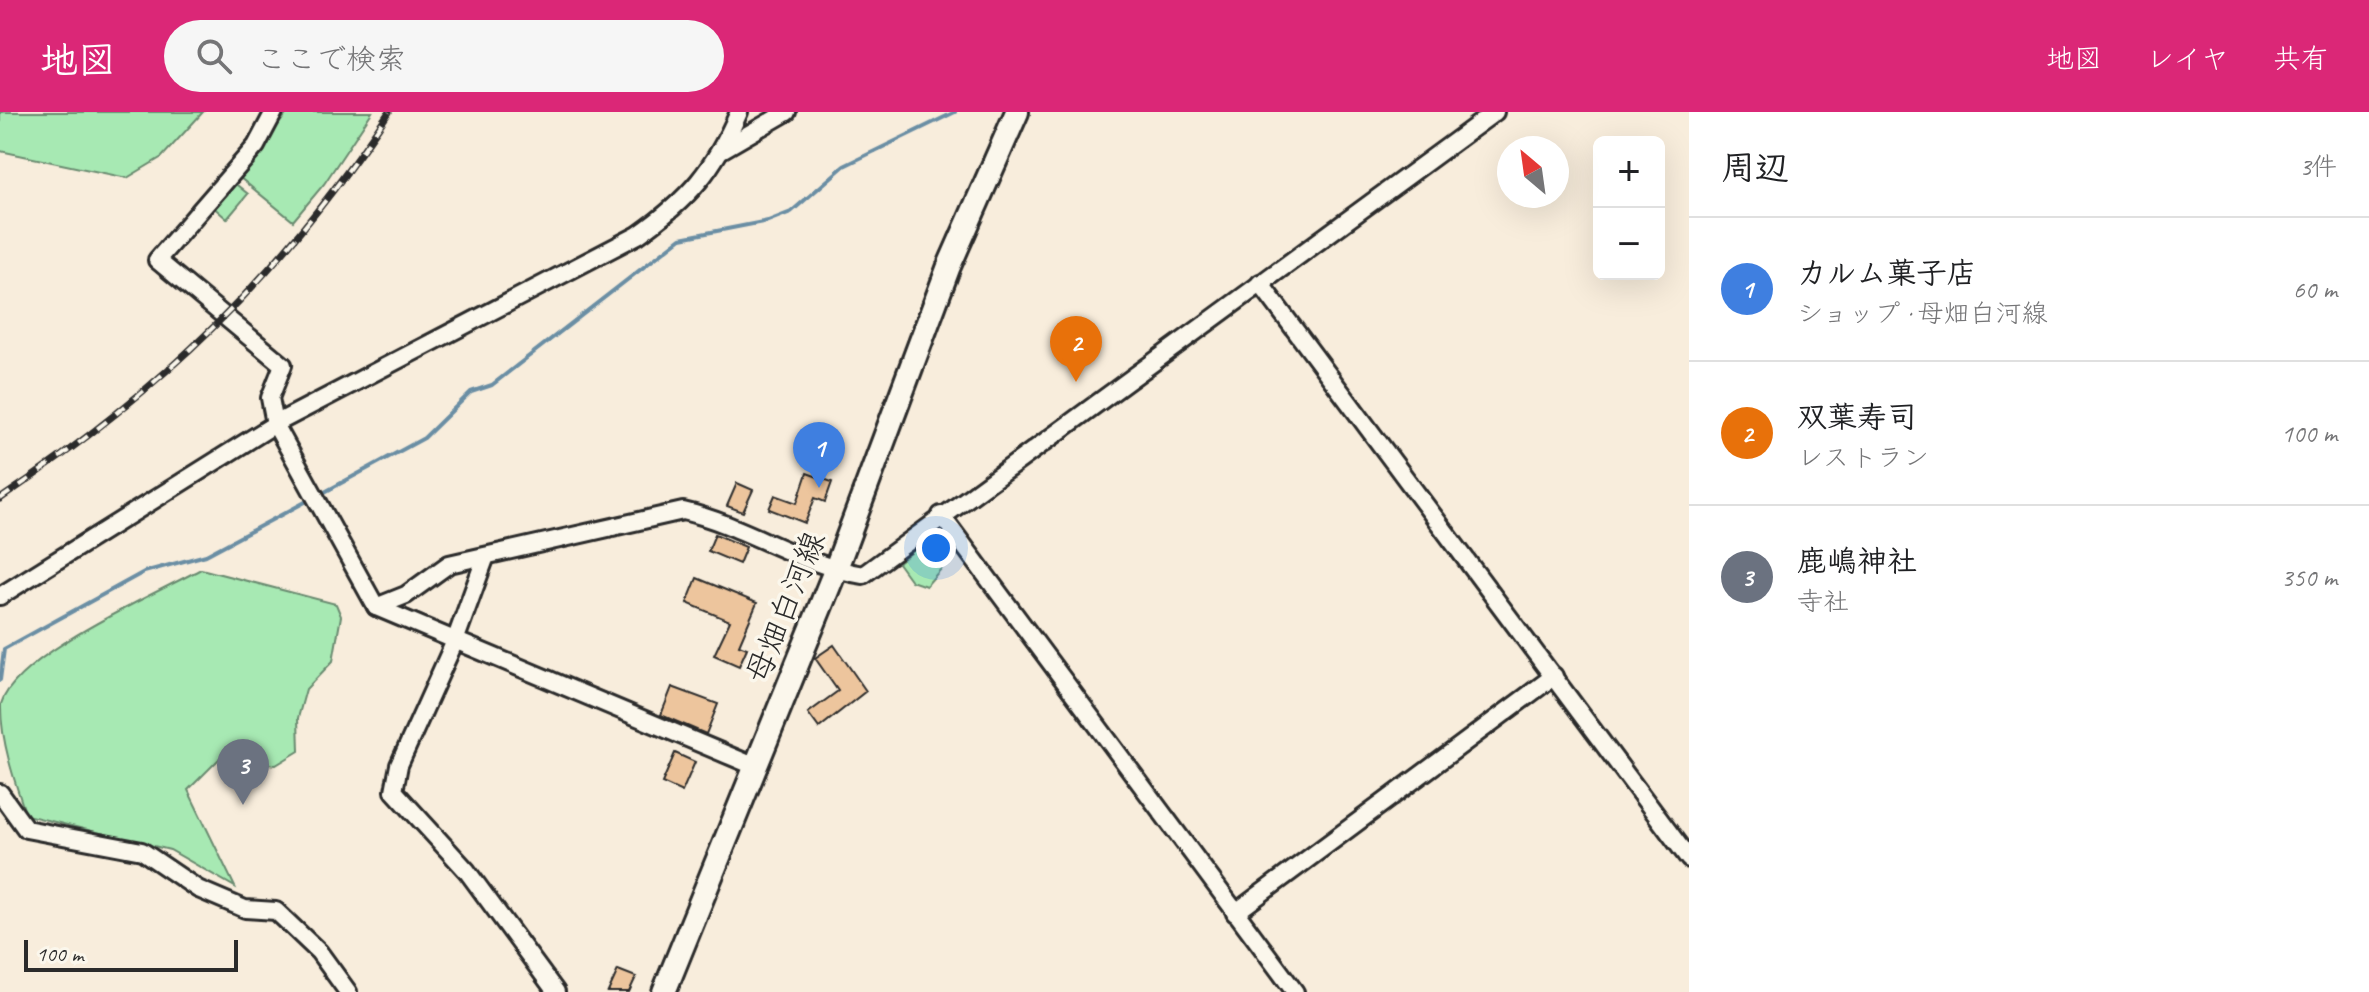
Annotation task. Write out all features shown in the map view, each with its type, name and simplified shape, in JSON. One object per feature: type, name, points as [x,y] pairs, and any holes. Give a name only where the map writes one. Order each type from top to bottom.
[{"type":"main road","name":"母畑白河線","points":[[664,992],[835,571],[949,266],[1017,112]]},
{"type":"street","points":[[274,112],[256,146],[157,260],[283,365],[270,398],[275,424],[376,607],[754,766]]},
{"type":"street","points":[[0,596],[275,424],[638,235],[671,212],[693,190],[723,149],[739,112]]},
{"type":"street","points":[[723,149],[787,112]]},
{"type":"street","points":[[376,607],[406,595],[449,564],[683,511],[714,518],[835,571],[863,575],[1495,112]]},
{"type":"street","points":[[1260,283],[1689,859]]},
{"type":"street","points":[[941,515],[1295,992]]},
{"type":"street","points":[[486,556],[455,641],[399,765],[394,791],[467,871],[556,992]]},
{"type":"street","points":[[1235,913],[1554,676]]},
{"type":"street","points":[[0,793],[26,829],[142,851],[198,889],[245,909],[276,911],[319,952],[348,992]]},
{"type":"green space","points":[[0,112],[203,112],[162,157],[127,178],[0,151]]},
{"type":"green space","points":[[288,112],[372,112],[324,184],[293,221],[239,177]]},
{"type":"green space","points":[[232,181],[248,194],[227,219],[211,205]]},
{"type":"green space","points":[[920,546],[930,552],[942,568],[926,586],[911,581],[898,563]]},
{"type":"green space","points":[[201,569],[336,604],[341,616],[333,661],[306,689],[298,718],[299,751],[276,765],[220,758],[188,790],[235,887],[170,850],[26,815],[9,761],[1,718],[1,704],[12,685],[32,666],[89,628]]},
{"type":"building","points":[[807,473],[832,482],[825,502],[815,498],[805,523],[769,509],[775,495],[797,503]]},
{"type":"building","points":[[737,483],[753,490],[743,512],[727,506]]},
{"type":"building","points":[[715,534],[746,547],[739,564],[708,551]]},
{"type":"building","points":[[697,578],[757,603],[739,645],[747,648],[739,666],[714,655],[730,621],[687,603]]},
{"type":"building","points":[[834,645],[866,691],[819,728],[808,713],[838,691],[815,658]]},
{"type":"building","points":[[672,687],[718,704],[706,734],[661,715]]},
{"type":"building","points":[[675,753],[695,762],[682,792],[662,783]]},
{"type":"building","points":[[618,970],[636,977],[629,992],[608,992]]},
{"type":"waterway","points":[[321,494],[424,438],[471,392],[492,385],[681,238],[768,221],[791,212],[844,166],[955,112]]},
{"type":"waterway","points":[[0,680],[4,649],[144,572],[206,555],[309,500]]},
{"type":"railway","points":[[0,499],[114,415],[166,372],[214,326],[305,227],[389,112]]},
{"type":"place","name":"双葉寿司","points":[[1076,382]]},
{"type":"place","name":"カルム菓子店","points":[[819,488]]},
{"type":"place","name":"鹿嶋神社","points":[[243,805]]}]
